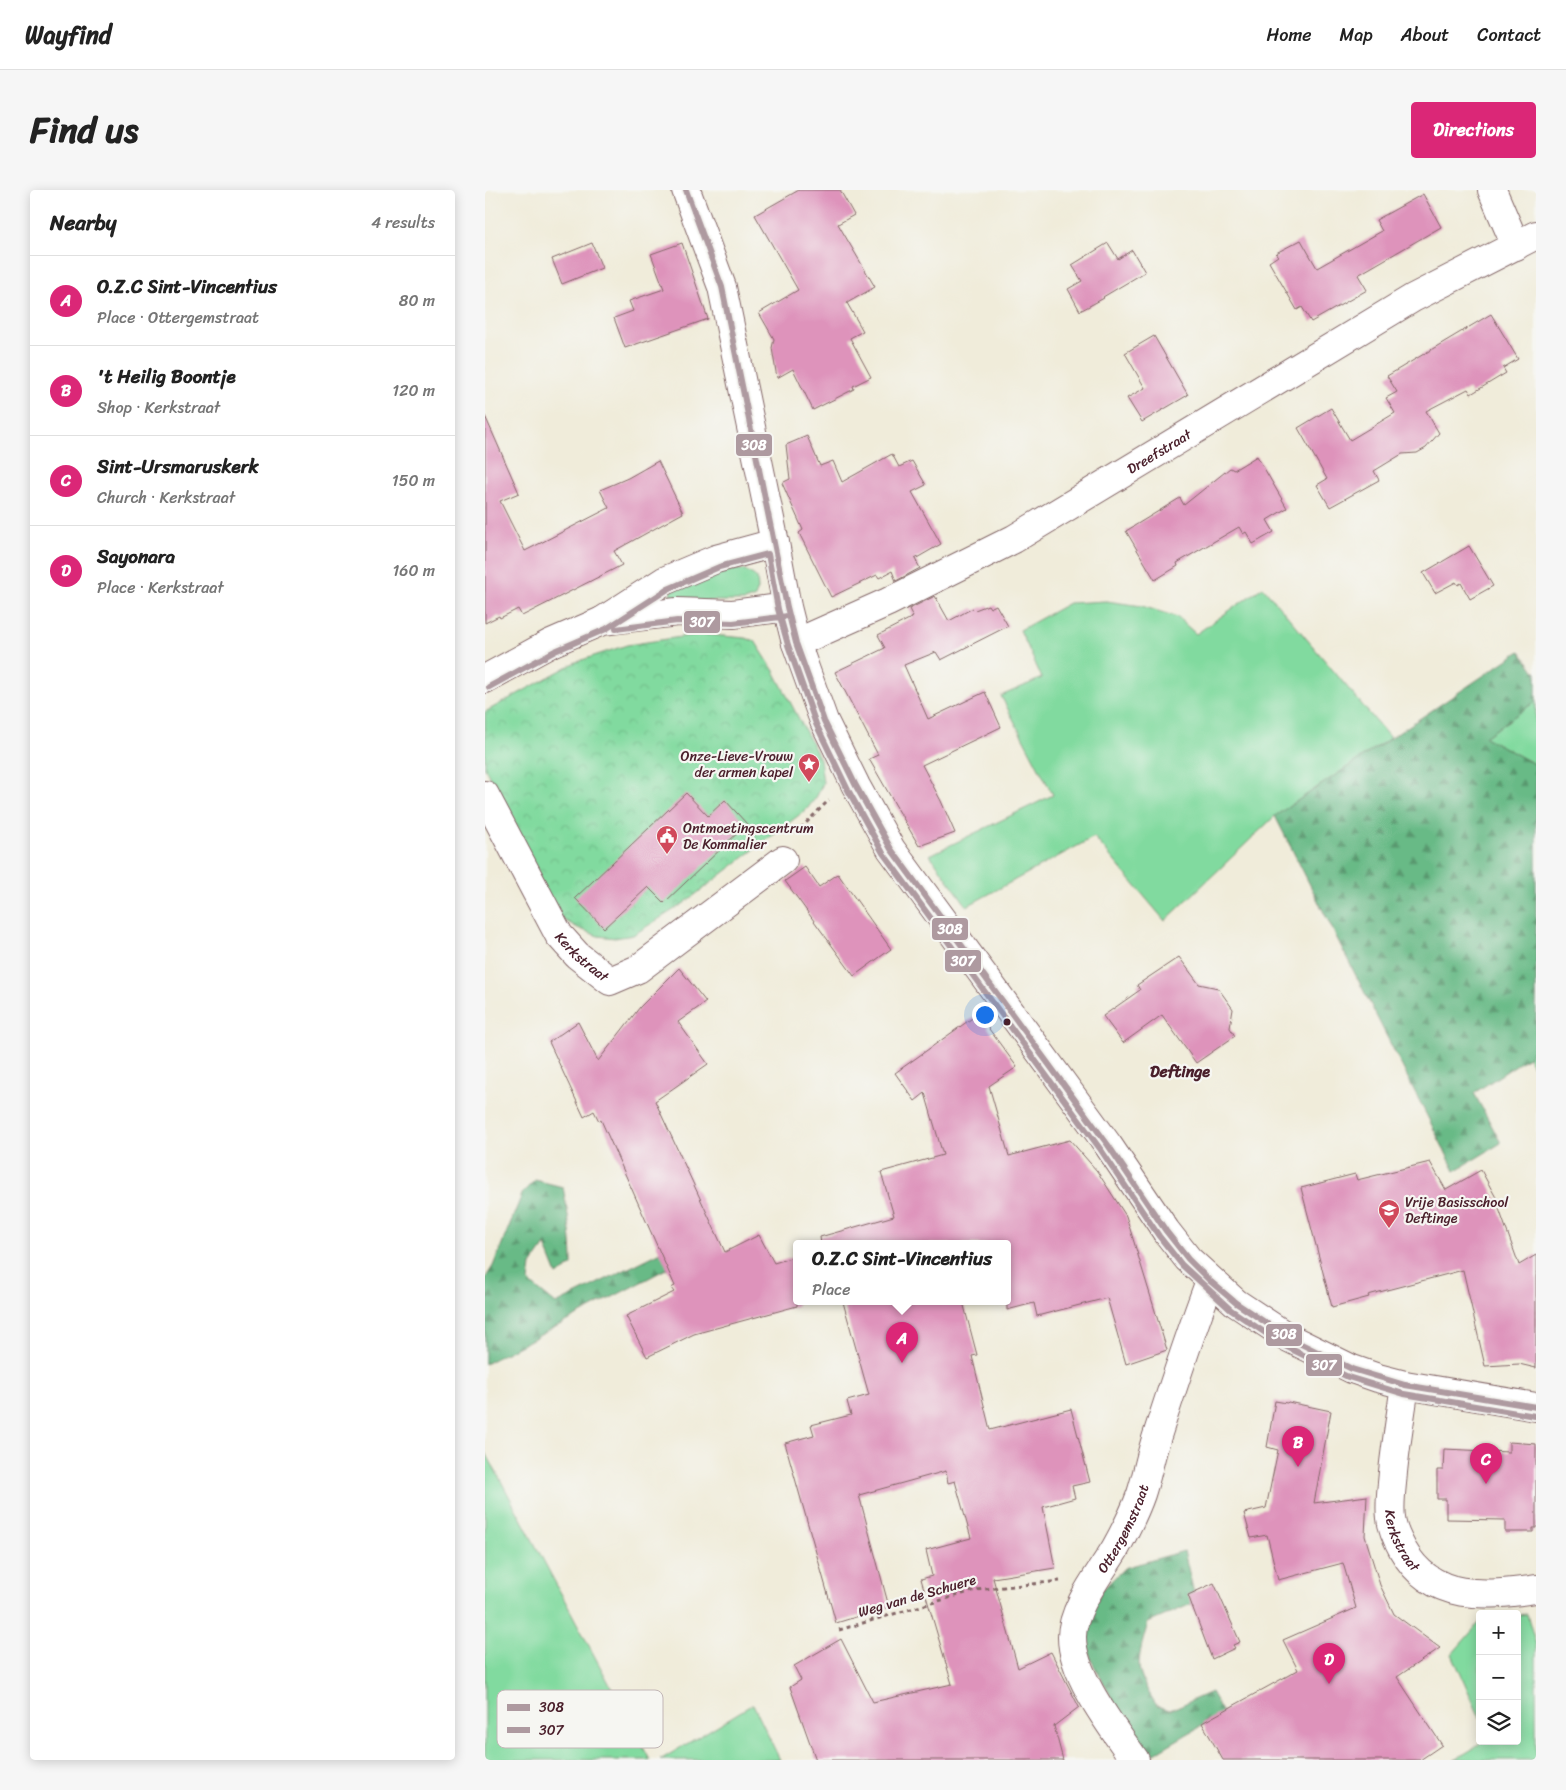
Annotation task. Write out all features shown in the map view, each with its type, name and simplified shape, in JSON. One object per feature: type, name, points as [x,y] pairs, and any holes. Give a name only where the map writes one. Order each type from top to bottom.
[{"type":"street","name":"Dreefstraat","points":[[796,643],[888,602],[1014,539],[1413,298],[1526,240],[1491,190]]},
{"type":"street","points":[[688,191],[722,287],[796,643],[823,721],[891,849],[1108,1145],[1166,1231],[1188,1259],[1210,1281],[1236,1303],[1289,1338],[1352,1369],[1405,1385],[1536,1407]]},
{"type":"street","points":[[485,679],[551,643],[602,621],[663,580],[715,559],[775,543]]},
{"type":"street","points":[[602,621],[677,612],[733,614],[787,607]]},
{"type":"street","name":"Kerkstraat","points":[[485,794],[559,935],[577,955],[609,981],[638,969],[783,860]]},
{"type":"street","name":"Ottergemstraat","points":[[1135,1760],[1107,1718],[1077,1667],[1072,1635],[1076,1616],[1131,1521],[1188,1339],[1210,1281]]},
{"type":"street","name":"Kerkstraat","points":[[1405,1385],[1396,1444],[1391,1495],[1391,1519],[1398,1540],[1409,1560],[1432,1582],[1450,1590],[1479,1595],[1536,1589]]},
{"type":"path","points":[[783,860],[782,852],[785,839],[802,827],[834,796],[856,786]]},
{"type":"path","name":"Weg van de Schuere","points":[[839,1630],[976,1590],[1058,1580],[1086,1597]]},
{"type":"green space","points":[[725,569],[742,570],[757,578],[758,589],[755,597],[744,601],[673,601],[670,598],[671,588]]},
{"type":"green space","points":[[1263,587],[1390,738],[1275,816],[1165,921],[1094,837],[967,906],[930,855],[1053,795],[1001,696],[1042,678],[1020,630],[1069,603],[1106,601],[1142,606],[1177,617],[1196,634]]},
{"type":"green space","points":[[701,634],[745,638],[755,641],[774,671],[820,759],[823,783],[817,796],[807,809],[683,904],[633,935],[615,938],[598,936],[562,919],[547,894],[485,768],[485,712],[576,662],[627,645]]},
{"type":"green space","points":[[1520,651],[1536,673],[1536,701],[1485,737],[1536,765],[1536,1047],[1528,1057],[1474,1093],[1501,1143],[1455,1171],[1275,816]]},
{"type":"green space","points":[[1536,701],[1536,765],[1485,737]]},
{"type":"green space","points":[[1536,1047],[1536,1071],[1528,1057]]},
{"type":"green space","points":[[535,1180],[563,1187],[567,1206],[572,1265],[557,1275],[545,1245],[531,1265],[529,1282],[556,1304],[661,1252],[668,1268],[485,1364],[485,1279],[493,1266],[523,1192]]},
{"type":"green space","points":[[485,1451],[613,1690],[497,1690],[497,1748],[644,1748],[650,1760],[485,1760]]},
{"type":"green space","points":[[1184,1551],[1196,1602],[1148,1623],[1140,1655],[1139,1666],[1141,1676],[1157,1706],[1170,1710],[1211,1692],[1223,1713],[1150,1756],[1121,1715],[1091,1660],[1085,1636],[1085,1624],[1101,1591],[1124,1568]]},
{"type":"green space","points":[[1527,1614],[1536,1645],[1536,1760],[1454,1760],[1479,1745],[1521,1745],[1521,1615]]},
{"type":"green space","points":[[1476,1627],[1476,1709],[1452,1654]]},
{"type":"green space","points":[[753,1704],[780,1760],[660,1760]]},
{"type":"building","points":[[799,190],[840,190],[854,215],[838,224],[875,287],[847,303],[863,331],[850,338],[871,377],[853,386],[854,389],[813,410],[793,369],[777,378],[772,348],[774,339],[759,313],[798,290],[755,215]]},
{"type":"building","points":[[1423,194],[1441,227],[1358,275],[1367,290],[1311,322],[1302,307],[1297,310],[1269,262],[1278,256],[1276,253],[1301,240],[1317,268],[1382,231],[1376,220]]},
{"type":"building","points":[[592,243],[602,268],[562,284],[552,259]]},
{"type":"building","points":[[682,243],[708,319],[625,348],[614,318],[633,311],[629,301],[664,289],[651,254]]},
{"type":"building","points":[[1108,243],[1118,259],[1132,250],[1145,272],[1080,311],[1068,289],[1082,281],[1072,265]]},
{"type":"building","points":[[1491,314],[1518,359],[1503,368],[1506,373],[1471,394],[1468,389],[1426,411],[1439,433],[1426,448],[1417,453],[1402,454],[1374,471],[1379,480],[1330,507],[1317,485],[1327,479],[1298,428],[1331,408],[1350,440],[1395,413],[1386,398],[1397,392],[1387,376]]},
{"type":"building","points":[[1154,336],[1188,395],[1142,422],[1127,398],[1145,388],[1125,353]]},
{"type":"building","points":[[485,416],[519,493],[500,501],[525,551],[609,508],[600,490],[628,478],[658,461],[683,513],[614,551],[622,565],[522,616],[518,609],[485,623]]},
{"type":"building","points":[[807,436],[820,466],[833,461],[842,482],[892,454],[899,467],[912,461],[926,485],[912,492],[941,544],[915,559],[920,568],[896,581],[892,571],[879,578],[877,575],[831,597],[799,533],[803,530],[782,483],[790,479],[786,445]]},
{"type":"building","points":[[1257,456],[1287,508],[1267,520],[1274,532],[1253,544],[1246,532],[1243,534],[1239,527],[1177,563],[1178,566],[1155,580],[1126,531],[1180,498],[1184,505],[1230,468],[1234,470]]},
{"type":"building","points":[[1469,546],[1493,586],[1470,599],[1461,583],[1458,585],[1456,582],[1435,593],[1423,573]]},
{"type":"building","points":[[935,596],[949,621],[973,608],[975,610],[988,605],[990,608],[996,605],[1008,626],[941,660],[936,652],[904,665],[928,719],[985,692],[1001,727],[922,765],[955,833],[919,846],[869,759],[878,755],[835,672],[885,648],[878,635],[913,617],[909,609]]},
{"type":"building","name":"Ontmoetingscentrum De Kommalier","points":[[686,793],[708,816],[725,800],[747,824],[664,903],[648,887],[604,928],[575,898]]},
{"type":"building","points":[[805,867],[819,887],[838,874],[891,949],[854,976],[785,881]]},
{"type":"building","points":[[1179,957],[1199,984],[1218,988],[1233,1009],[1230,1028],[1235,1036],[1196,1063],[1162,1015],[1123,1043],[1103,1016],[1140,990],[1137,985]]},
{"type":"building","points":[[679,968],[706,1002],[678,1022],[708,1064],[655,1101],[725,1252],[759,1235],[774,1263],[793,1257],[793,1305],[797,1305],[694,1334],[647,1357],[626,1316],[674,1292],[671,1288],[675,1286],[601,1120],[599,1121],[594,1111],[584,1117],[549,1042],[578,1022],[598,1061],[640,1007]]},
{"type":"building","points":[[978,1014],[1017,1067],[989,1086],[1009,1156],[1070,1140],[1097,1171],[1126,1216],[1167,1350],[1126,1364],[1107,1298],[1037,1316],[1034,1303],[1007,1310],[1007,1305],[1011,1305],[1011,1240],[820,1240],[820,1237],[894,1216],[881,1172],[943,1155],[925,1093],[915,1101],[895,1073]]},
{"type":"building","name":"Vrije Basisschool Deftinge","points":[[1430,1162],[1446,1190],[1481,1170],[1500,1205],[1498,1206],[1519,1265],[1536,1255],[1536,1368],[1519,1364],[1485,1366],[1463,1270],[1368,1295],[1369,1297],[1332,1307],[1301,1188],[1355,1174],[1357,1180]]},
{"type":"building","points":[[844,1305],[964,1305],[977,1355],[972,1356],[990,1430],[1071,1409],[1090,1482],[1072,1486],[1075,1498],[1043,1507],[1055,1568],[993,1578],[1018,1668],[1051,1652],[1079,1707],[1054,1726],[1063,1760],[816,1760],[790,1687],[801,1680],[794,1666],[841,1639],[873,1702],[952,1684],[921,1579],[932,1576],[926,1550],[971,1538],[955,1481],[948,1483],[946,1471],[859,1495],[889,1607],[836,1623],[785,1443],[814,1435],[811,1425],[851,1415],[847,1401],[869,1395]]},
{"type":"building","points":[[1275,1401],[1331,1411],[1314,1503],[1367,1496],[1365,1536],[1380,1585],[1394,1614],[1440,1648],[1397,1677],[1442,1745],[1420,1760],[1223,1760],[1202,1723],[1298,1670],[1283,1640],[1356,1608],[1343,1563],[1278,1580],[1267,1535],[1251,1538],[1244,1513],[1266,1508],[1278,1450],[1267,1447]]},
{"type":"building","points":[[1509,1442],[1536,1444],[1536,1528],[1533,1528],[1533,1532],[1505,1532],[1505,1520],[1446,1519],[1446,1499],[1437,1499],[1437,1470],[1443,1470],[1444,1449],[1509,1452]]},
{"type":"building","points":[[1214,1583],[1240,1642],[1233,1645],[1235,1648],[1212,1659],[1188,1595]]},
{"type":"transit line","name":"308","points":[[686,190],[722,287],[796,643],[824,721],[856,786],[891,849],[1108,1145],[1166,1231],[1188,1259],[1210,1281],[1236,1303],[1289,1338],[1352,1369],[1405,1385],[1536,1407]]},
{"type":"transit line","name":"307","points":[[489,687],[555,651],[606,629],[668,589],[719,567],[768,554],[778,609],[788,645],[816,724],[848,790],[883,853],[1101,1150],[1159,1236],[1182,1265],[1231,1310],[1285,1346],[1348,1377],[1404,1394],[1535,1416]]},
{"type":"transit line","name":"307","points":[[616,629],[677,621],[733,623],[788,616]]},
{"type":"place","name":"Onze-Lieve-Vrouw der armen kapel","points":[[809,783]]},
{"type":"place","name":"Ontmoetingscentrum De Kommalier","points":[[667,855]]},
{"type":"place","name":"Vrije Basisschool Deftinge","points":[[1389,1229]]},
{"type":"place","name":"O.Z.C Sint-Vincentius","points":[[902,1363]]},
{"type":"place","name":"'t Heilig Boontje","points":[[1298,1467]]},
{"type":"place","name":"Sint-Ursmaruskerk","points":[[1486,1484]]},
{"type":"place","name":"Sayonara","points":[[1329,1684]]},
{"type":"district","name":"Deftinge","points":[[1180,1071]]}]
